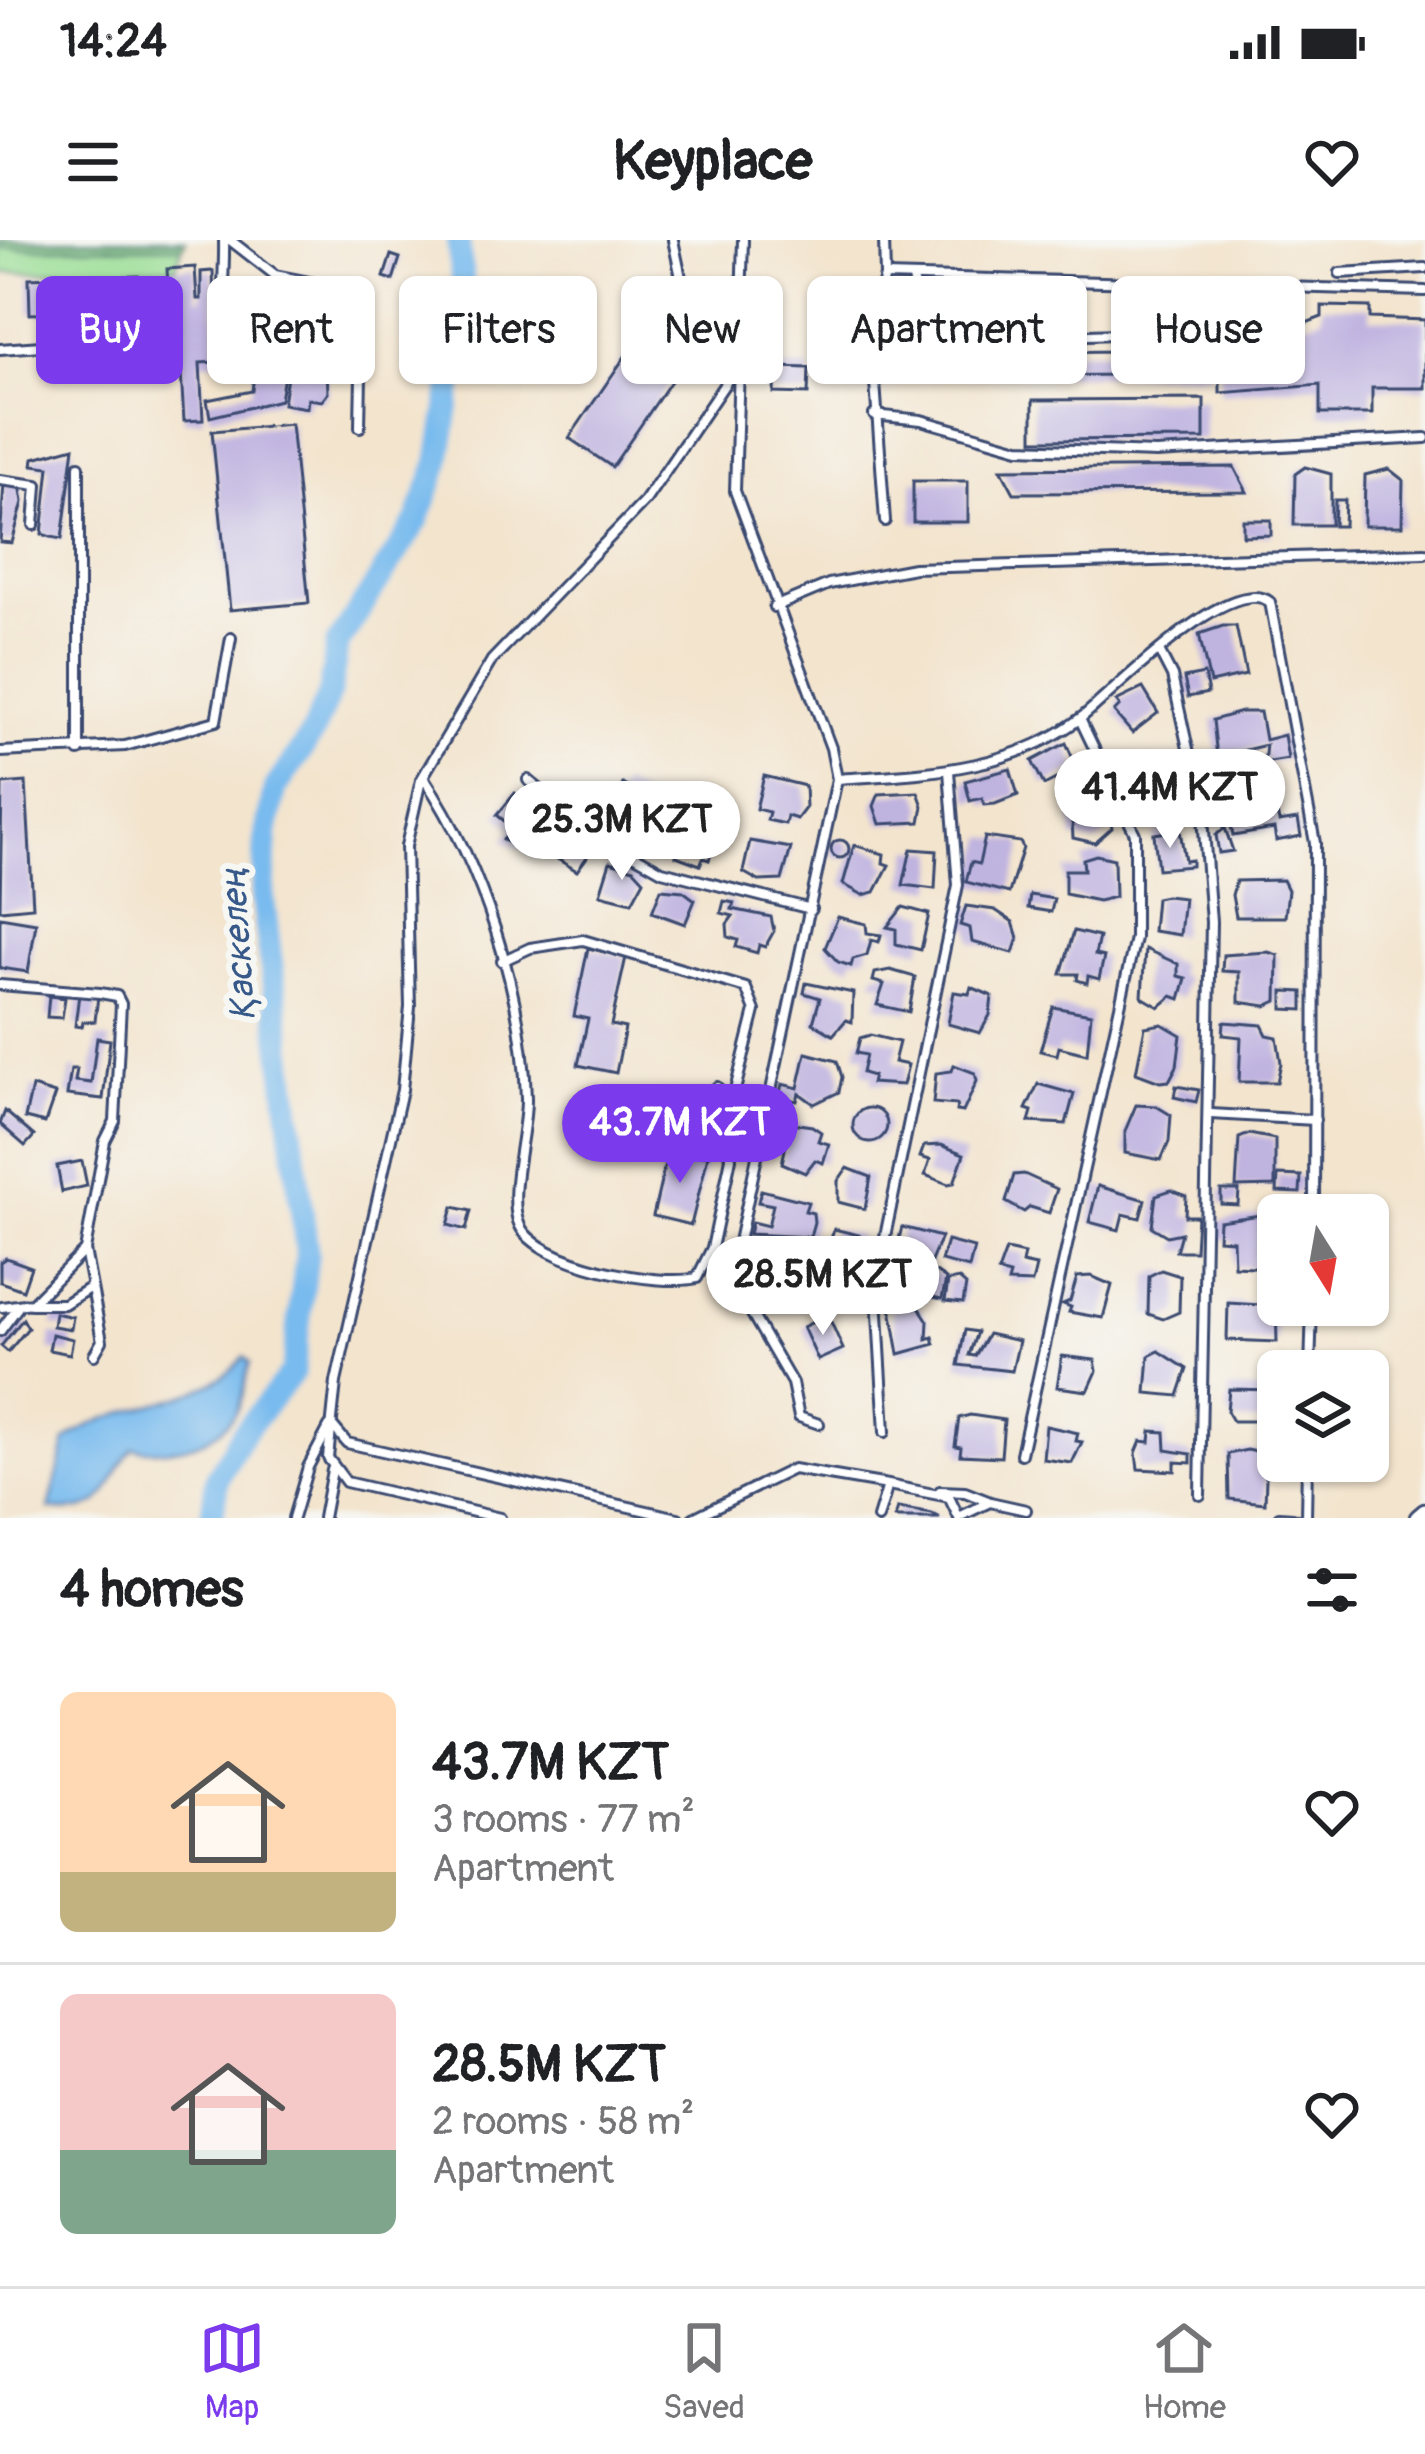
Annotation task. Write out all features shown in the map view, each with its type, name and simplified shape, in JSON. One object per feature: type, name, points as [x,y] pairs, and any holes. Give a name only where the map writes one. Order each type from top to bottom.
[{"type":"lane","points":[[225,276],[227,240]]},
{"type":"lane","points":[[227,240],[274,275],[334,287],[348,300],[362,323],[360,427]]},
{"type":"lane","points":[[673,240],[681,276]]},
{"type":"lane","points":[[742,276],[743,240]]},
{"type":"lane","points":[[884,240],[885,276]]},
{"type":"lane","points":[[1340,273],[1425,268]]},
{"type":"lane","points":[[1305,289],[1425,291]]},
{"type":"lane","points":[[0,349],[36,346]]},
{"type":"lane","points":[[323,1518],[332,1468],[330,1423],[402,1090],[410,1007],[406,846],[423,777],[492,660],[645,502],[725,384]]},
{"type":"lane","points":[[738,384],[735,491],[831,748],[837,779],[746,1203],[735,1277],[754,1321],[792,1384],[799,1417],[819,1424]]},
{"type":"lane","points":[[873,384],[885,521]]},
{"type":"lane","points":[[874,415],[921,420],[1019,448],[1156,453],[1425,438]]},
{"type":"lane","points":[[79,466],[79,751]]},
{"type":"lane","points":[[0,480],[37,485],[34,524]]},
{"type":"lane","points":[[775,607],[829,584],[914,568],[1425,553]]},
{"type":"lane","points":[[837,779],[950,771],[1007,758],[1080,719],[1159,651],[1234,602],[1263,596],[1274,608],[1315,843],[1314,1194]]},
{"type":"lane","points":[[0,752],[79,751],[166,737],[216,722],[231,638]]},
{"type":"lane","points":[[1159,651],[1177,695],[1208,860],[1211,1114],[1200,1496]]},
{"type":"lane","points":[[1021,1454],[1135,938],[1135,834],[1080,719]]},
{"type":"lane","points":[[885,1432],[876,1280],[958,885],[950,771]]},
{"type":"lane","points":[[423,777],[466,859],[519,1025],[526,1098],[515,1197],[519,1225],[536,1244],[562,1257],[650,1281],[697,1279],[712,1248],[731,1158],[717,1087]]},
{"type":"lane","points":[[528,780],[591,831],[662,871],[737,895],[811,909]]},
{"type":"lane","points":[[502,962],[530,948],[583,940],[746,988],[755,1012],[731,1106],[723,1111]]},
{"type":"lane","points":[[0,985],[100,993],[117,996],[121,1004],[115,1121],[105,1141],[85,1250],[102,1341],[94,1355]]},
{"type":"lane","points":[[1211,1114],[1315,1120]]},
{"type":"lane","points":[[0,1331],[23,1305],[49,1290],[85,1250]]},
{"type":"lane","points":[[2,1307],[64,1304],[89,1287]]},
{"type":"lane","points":[[293,1518],[316,1447],[330,1423]]},
{"type":"lane","points":[[330,1423],[347,1443],[678,1518]]},
{"type":"lane","points":[[332,1468],[346,1482],[500,1518]]},
{"type":"lane","points":[[693,1518],[793,1468],[936,1492],[965,1492],[1026,1510]]},
{"type":"lane","points":[[1306,1518],[1307,1482]]},
{"type":"lane","points":[[878,1518],[888,1485]]},
{"type":"lane","points":[[936,1492],[949,1497],[959,1518],[990,1502]]},
{"type":"lane","points":[[1280,1516],[1293,1518]]},
{"type":"green space","points":[[0,240],[185,240],[175,268],[0,273]]},
{"type":"green space","points":[[0,240],[185,240],[183,247],[0,248]]},
{"type":"water","points":[[244,1357],[250,1363],[240,1405],[217,1432],[177,1449],[133,1448],[98,1501],[71,1510],[49,1509],[66,1440],[110,1417],[205,1387]]},
{"type":"building","points":[[391,255],[400,258],[393,280],[384,277]]},
{"type":"building","points":[[195,267],[197,299],[201,299],[201,272],[213,271],[213,276],[207,276],[207,363],[200,363],[203,420],[184,421],[183,276],[167,276],[167,269]]},
{"type":"building","points":[[29,278],[36,278],[36,314],[30,314]]},
{"type":"building","points":[[1322,306],[1370,307],[1370,318],[1425,320],[1425,388],[1372,388],[1372,414],[1320,414],[1320,385],[1220,393],[1220,384],[1305,384],[1305,322],[1322,317]]},
{"type":"building","points":[[1087,351],[1111,351],[1111,375],[1087,375]]},
{"type":"building","points":[[621,362],[621,384],[669,384],[612,467],[569,438]]},
{"type":"building","points":[[783,367],[807,368],[808,394],[774,393],[774,384],[783,384]]},
{"type":"building","points":[[253,384],[283,384],[280,400],[210,417],[207,400],[252,391]]},
{"type":"building","points":[[286,384],[328,384],[322,401],[308,399],[307,408],[283,404]]},
{"type":"building","points":[[1204,399],[1204,439],[1033,440],[1033,400]]},
{"type":"building","points":[[291,424],[309,603],[230,610],[212,431]]},
{"type":"building","points":[[74,447],[62,539],[51,537],[42,534],[49,467],[33,465],[34,458]]},
{"type":"building","points":[[1234,467],[1247,492],[1014,493],[1001,469]]},
{"type":"building","points":[[1305,467],[1331,474],[1331,525],[1294,525],[1295,474]]},
{"type":"building","points":[[1389,469],[1403,480],[1402,526],[1364,526],[1365,475]]},
{"type":"building","points":[[913,481],[968,481],[968,522],[913,522]]},
{"type":"building","points":[[4,483],[20,484],[23,502],[12,543],[0,542]]},
{"type":"building","points":[[1335,500],[1345,500],[1344,526],[1334,526]]},
{"type":"building","points":[[1243,520],[1271,520],[1271,535],[1243,536]]},
{"type":"building","points":[[1236,626],[1246,675],[1210,683],[1199,634]]},
{"type":"building","points":[[1204,674],[1208,693],[1188,697],[1184,678]]},
{"type":"building","points":[[1143,688],[1158,713],[1132,733],[1114,712],[1120,706],[1116,701]]},
{"type":"building","points":[[1260,712],[1265,740],[1284,735],[1288,759],[1264,763],[1266,745],[1217,757],[1213,720]]},
{"type":"building","points":[[1066,743],[1077,768],[1044,785],[1032,761]]},
{"type":"building","points":[[1165,764],[1173,766],[1177,778],[1175,799],[1148,806],[1136,776]]},
{"type":"building","points":[[1010,769],[1018,795],[995,804],[984,805],[982,798],[970,801],[965,781]]},
{"type":"building","points":[[764,776],[805,786],[806,807],[797,819],[787,816],[785,824],[767,820],[769,812],[756,809]]},
{"type":"building","points":[[26,782],[33,907],[0,910],[2,784]]},
{"type":"building","points":[[1240,782],[1242,796],[1273,792],[1279,822],[1298,819],[1301,836],[1276,841],[1274,829],[1233,836],[1227,805],[1214,807],[1211,787]]},
{"type":"building","points":[[623,784],[658,803],[641,831],[636,828],[633,833],[606,812]]},
{"type":"building","points":[[918,792],[923,806],[920,822],[880,824],[874,806],[879,794]]},
{"type":"building","points":[[515,793],[545,817],[520,848],[503,840],[513,828],[497,815]]},
{"type":"building","points":[[1101,798],[1108,810],[1112,828],[1095,843],[1073,838],[1071,804]]},
{"type":"building","points":[[696,817],[720,829],[709,860],[703,858],[700,865],[676,856],[679,850],[670,847],[682,819]]},
{"type":"building","points":[[1225,828],[1233,851],[1219,853],[1216,835]]},
{"type":"building","points":[[562,830],[588,845],[590,853],[577,871],[546,852]]},
{"type":"building","points":[[1180,830],[1185,861],[1192,860],[1192,866],[1158,869],[1154,834]]},
{"type":"building","points":[[985,837],[1020,842],[1023,848],[1009,893],[966,882],[971,862],[979,864]]},
{"type":"building","points":[[840,840],[849,849],[840,858],[831,849]]},
{"type":"building","points":[[750,841],[791,848],[782,880],[759,881],[743,872]]},
{"type":"building","points":[[854,845],[884,854],[883,863],[889,865],[875,892],[863,895],[843,884]]},
{"type":"building","points":[[911,849],[937,851],[935,889],[903,885]]},
{"type":"building","points":[[1096,855],[1114,859],[1115,897],[1098,901],[1065,894],[1065,870],[1084,870],[1083,859]]},
{"type":"building","points":[[610,862],[634,869],[644,880],[632,902],[600,894]]},
{"type":"building","points":[[1283,880],[1288,890],[1285,917],[1236,917],[1232,895],[1236,881]]},
{"type":"building","points":[[661,889],[683,891],[695,900],[685,924],[652,912]]},
{"type":"building","points":[[1030,895],[1054,899],[1051,912],[1028,908]]},
{"type":"building","points":[[1156,898],[1184,898],[1180,935],[1153,931]]},
{"type":"building","points":[[724,901],[734,903],[732,909],[771,917],[774,931],[765,947],[759,945],[757,953],[736,947],[738,940],[728,937],[727,924],[733,916],[721,913]]},
{"type":"building","points":[[966,906],[995,910],[1013,922],[1018,938],[1013,953],[972,942],[970,928],[960,925]]},
{"type":"building","points":[[903,907],[929,914],[921,950],[896,944],[896,929],[887,927]]},
{"type":"building","points":[[0,917],[36,923],[28,972],[0,968]]},
{"type":"building","points":[[838,917],[866,924],[867,933],[881,935],[879,942],[871,940],[867,955],[853,959],[851,966],[838,962],[825,948]]},
{"type":"building","points":[[1074,931],[1099,937],[1095,955],[1104,957],[1099,979],[1088,976],[1087,983],[1077,980],[1078,974],[1061,974]]},
{"type":"building","points":[[588,948],[626,957],[611,1025],[625,1028],[616,1073],[578,1065],[588,1019],[574,1016]]},
{"type":"building","points":[[1145,949],[1178,964],[1178,976],[1186,978],[1180,999],[1172,996],[1159,1007],[1142,997]]},
{"type":"building","points":[[1223,955],[1278,955],[1277,1001],[1266,1006],[1239,1002],[1239,972],[1222,971]]},
{"type":"building","points":[[890,970],[915,977],[909,1012],[877,1005],[884,984],[873,981],[875,973]]},
{"type":"building","points":[[806,983],[853,993],[852,1022],[846,1020],[833,1035],[813,1023],[820,998],[804,993]]},
{"type":"building","points":[[971,987],[992,996],[990,1015],[980,1033],[948,1024],[954,992],[969,994]]},
{"type":"building","points":[[1283,991],[1303,992],[1303,1010],[1283,1009]]},
{"type":"building","points":[[79,994],[98,996],[95,1021],[83,1022],[82,1027],[75,1026]]},
{"type":"building","points":[[49,996],[65,998],[62,1018],[47,1017]]},
{"type":"building","points":[[1053,1007],[1091,1014],[1087,1054],[1059,1047],[1057,1055],[1040,1051]]},
{"type":"building","points":[[1224,1022],[1262,1025],[1267,1035],[1277,1037],[1281,1063],[1277,1082],[1239,1082],[1241,1037],[1223,1035]]},
{"type":"building","points":[[1162,1024],[1181,1035],[1177,1066],[1169,1081],[1160,1082],[1136,1073],[1145,1027]]},
{"type":"building","points":[[870,1035],[899,1042],[894,1062],[908,1065],[903,1085],[871,1083],[873,1076],[862,1073],[866,1055],[856,1053],[860,1038]]},
{"type":"building","points":[[97,1038],[110,1040],[103,1099],[67,1095],[71,1069],[77,1069],[75,1081],[91,1083]]},
{"type":"building","points":[[806,1053],[837,1061],[842,1077],[839,1092],[814,1104],[799,1093],[797,1101],[779,1097],[782,1084],[798,1088]]},
{"type":"building","points":[[954,1065],[975,1073],[977,1081],[963,1112],[956,1111],[957,1105],[933,1103],[936,1073],[952,1071]]},
{"type":"building","points":[[1038,1084],[1074,1094],[1066,1124],[1029,1122],[1032,1111],[1026,1109]]},
{"type":"building","points":[[1176,1086],[1199,1090],[1196,1102],[1174,1097]]},
{"type":"building","points":[[32,1087],[55,1094],[45,1123],[25,1118]]},
{"type":"building","points":[[1136,1105],[1156,1106],[1171,1115],[1169,1142],[1161,1160],[1125,1153],[1125,1131]]},
{"type":"building","points":[[870,1108],[882,1113],[887,1125],[882,1137],[870,1142],[858,1137],[853,1125],[858,1113]]},
{"type":"building","points":[[5,1111],[34,1136],[25,1146],[0,1124]]},
{"type":"building","points":[[791,1123],[812,1126],[821,1132],[818,1141],[829,1144],[823,1163],[815,1160],[805,1173],[782,1163]]},
{"type":"building","points":[[1249,1134],[1275,1139],[1275,1186],[1236,1187],[1239,1138]]},
{"type":"building","points":[[941,1145],[964,1154],[954,1183],[925,1175],[930,1160],[920,1157],[924,1146]]},
{"type":"building","points":[[669,1147],[708,1156],[691,1225],[653,1216]]},
{"type":"building","points":[[82,1161],[87,1186],[62,1192],[57,1166]]},
{"type":"building","points":[[847,1168],[871,1177],[865,1209],[838,1202],[838,1181]]},
{"type":"building","points":[[1024,1174],[1057,1189],[1049,1213],[1030,1207],[1024,1212],[1006,1202],[1014,1175]]},
{"type":"building","points":[[1278,1175],[1301,1176],[1300,1193],[1277,1192]]},
{"type":"building","points":[[1098,1186],[1145,1200],[1140,1218],[1123,1214],[1119,1230],[1089,1222]]},
{"type":"building","points":[[761,1190],[808,1202],[805,1211],[813,1213],[814,1222],[810,1237],[749,1234],[752,1222],[768,1226],[773,1205],[758,1202]]},
{"type":"building","points":[[1171,1190],[1186,1196],[1185,1216],[1197,1216],[1195,1251],[1176,1251],[1181,1233],[1167,1236],[1152,1227],[1156,1195]]},
{"type":"building","points":[[1221,1190],[1239,1190],[1238,1205],[1221,1204]]},
{"type":"building","points":[[453,1207],[471,1211],[466,1230],[448,1225]]},
{"type":"building","points":[[1257,1215],[1257,1267],[1234,1266],[1233,1240],[1218,1239],[1219,1221]]},
{"type":"building","points":[[902,1227],[941,1237],[923,1281],[906,1277],[910,1259],[901,1254],[909,1246],[898,1243]]},
{"type":"building","points":[[834,1229],[859,1235],[852,1270],[823,1263]]},
{"type":"building","points":[[947,1241],[974,1248],[969,1268],[941,1261]]},
{"type":"building","points":[[1006,1250],[1024,1254],[1022,1263],[1036,1266],[1032,1283],[1008,1282],[1010,1275],[998,1272]]},
{"type":"building","points":[[6,1258],[31,1267],[23,1290],[0,1282],[0,1262]]},
{"type":"building","points":[[783,1259],[791,1268],[795,1264],[811,1285],[804,1298],[782,1308],[763,1280],[769,1274],[767,1266]]},
{"type":"building","points":[[1161,1270],[1180,1276],[1179,1312],[1163,1319],[1148,1314],[1149,1276]]},
{"type":"building","points":[[928,1273],[946,1279],[942,1299],[923,1295]]},
{"type":"building","points":[[1091,1276],[1112,1285],[1103,1318],[1069,1312],[1071,1307],[1063,1304],[1070,1301],[1077,1277]]},
{"type":"building","points":[[959,1279],[966,1285],[963,1303],[945,1301],[948,1281]]},
{"type":"building","points":[[915,1301],[928,1321],[927,1339],[933,1337],[935,1344],[899,1354],[891,1309]]},
{"type":"building","points":[[1228,1303],[1257,1305],[1257,1326],[1277,1326],[1277,1342],[1227,1340]]},
{"type":"building","points":[[55,1313],[73,1317],[71,1329],[53,1326]]},
{"type":"building","points":[[828,1315],[843,1349],[818,1360],[803,1327]]},
{"type":"building","points":[[23,1319],[28,1328],[8,1352],[1,1346]]},
{"type":"building","points":[[965,1330],[977,1332],[969,1355],[975,1356],[988,1334],[1019,1341],[1012,1371],[958,1365]]},
{"type":"building","points":[[52,1334],[73,1339],[70,1354],[49,1350]]},
{"type":"building","points":[[1159,1351],[1187,1369],[1178,1396],[1146,1393],[1149,1356]]},
{"type":"building","points":[[1062,1356],[1095,1360],[1097,1371],[1088,1391],[1057,1387]]},
{"type":"building","points":[[1229,1389],[1257,1390],[1257,1421],[1233,1421],[1227,1411]]},
{"type":"building","points":[[959,1418],[1004,1420],[1001,1457],[960,1455],[961,1447],[955,1446]]},
{"type":"building","points":[[1046,1426],[1078,1433],[1076,1441],[1082,1442],[1072,1463],[1043,1459]]},
{"type":"building","points":[[1151,1431],[1165,1432],[1166,1450],[1191,1454],[1191,1463],[1175,1462],[1175,1471],[1138,1469],[1136,1453],[1141,1441],[1150,1442]]},
{"type":"building","points":[[1257,1452],[1257,1482],[1266,1482],[1265,1503],[1229,1499],[1228,1454]]},
{"type":"building","points":[[898,1508],[932,1514],[940,1518],[895,1518]]},
{"type":"waterway","name":"Қаскелең","points":[[212,1518],[217,1478],[243,1433],[293,1372],[307,1253],[263,898],[266,834],[275,789],[312,734],[330,691],[337,645],[417,521],[439,462],[465,305],[458,240]]}]
